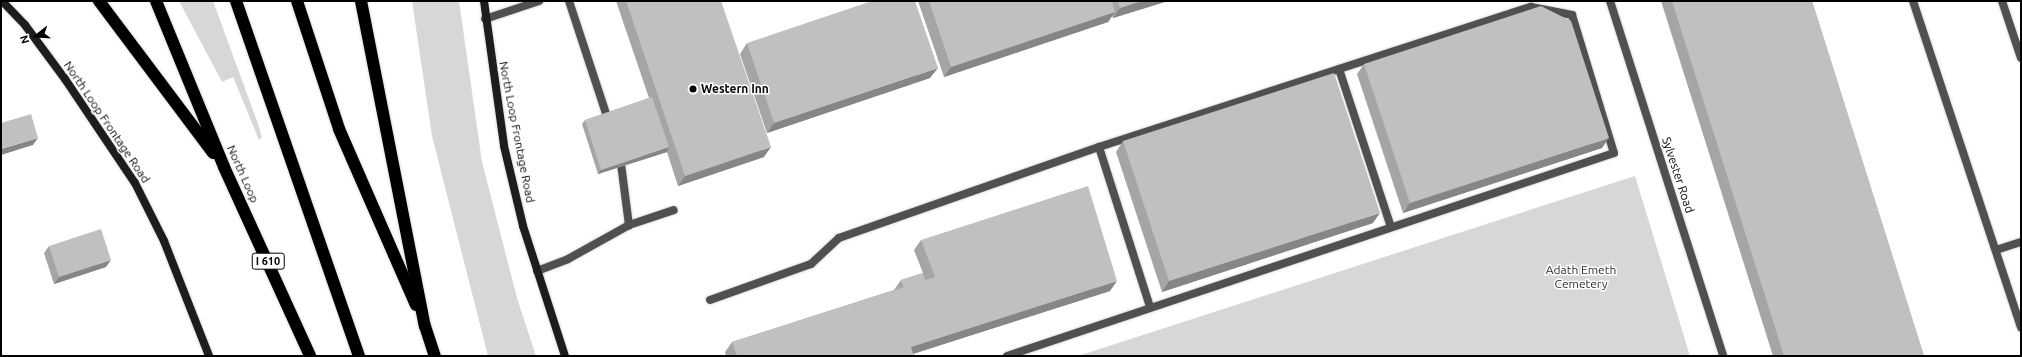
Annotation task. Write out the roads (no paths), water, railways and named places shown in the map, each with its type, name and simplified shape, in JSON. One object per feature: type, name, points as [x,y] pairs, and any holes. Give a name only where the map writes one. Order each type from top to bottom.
[{"type":"highway","points":[[99,1],[224,167]]},
{"type":"highway","name":"North Loop","points":[[156,1],[224,167],[310,356]]},
{"type":"highway","points":[[236,1],[359,356]]},
{"type":"highway","points":[[297,1],[339,129],[425,326],[435,356]]},
{"type":"highway","points":[[361,1],[425,326]]},
{"type":"main road","name":"North Loop Frontage Road","points":[[2,1],[60,73],[135,183],[164,241],[209,356]]},
{"type":"main road","name":"North Loop Frontage Road","points":[[484,1],[484,19],[504,146],[523,226],[565,356]]},
{"type":"street","points":[[484,19],[539,1]]},
{"type":"street","points":[[569,1],[623,166],[629,225]]},
{"type":"street","name":"Sylvester Road","points":[[1610,1],[1723,356]]},
{"type":"street","points":[[1914,1],[2021,328]]},
{"type":"street","points":[[2002,1],[2021,58]]},
{"type":"street","points":[[710,300],[811,264],[839,238],[1099,147],[1531,6],[1572,15],[1614,153],[1007,356]]},
{"type":"street","points":[[1339,69],[1391,227]]},
{"type":"street","points":[[1099,147],[1150,307]]},
{"type":"street","points":[[538,271],[568,259],[629,225],[674,210]]},
{"type":"street","points":[[1996,250],[2021,242]]},
{"type":"place","name":"Western Inn","points":[[693,89]]},
{"type":"park label","name":"Adath Emeth Cemetery","points":[[1581,277]]}]
